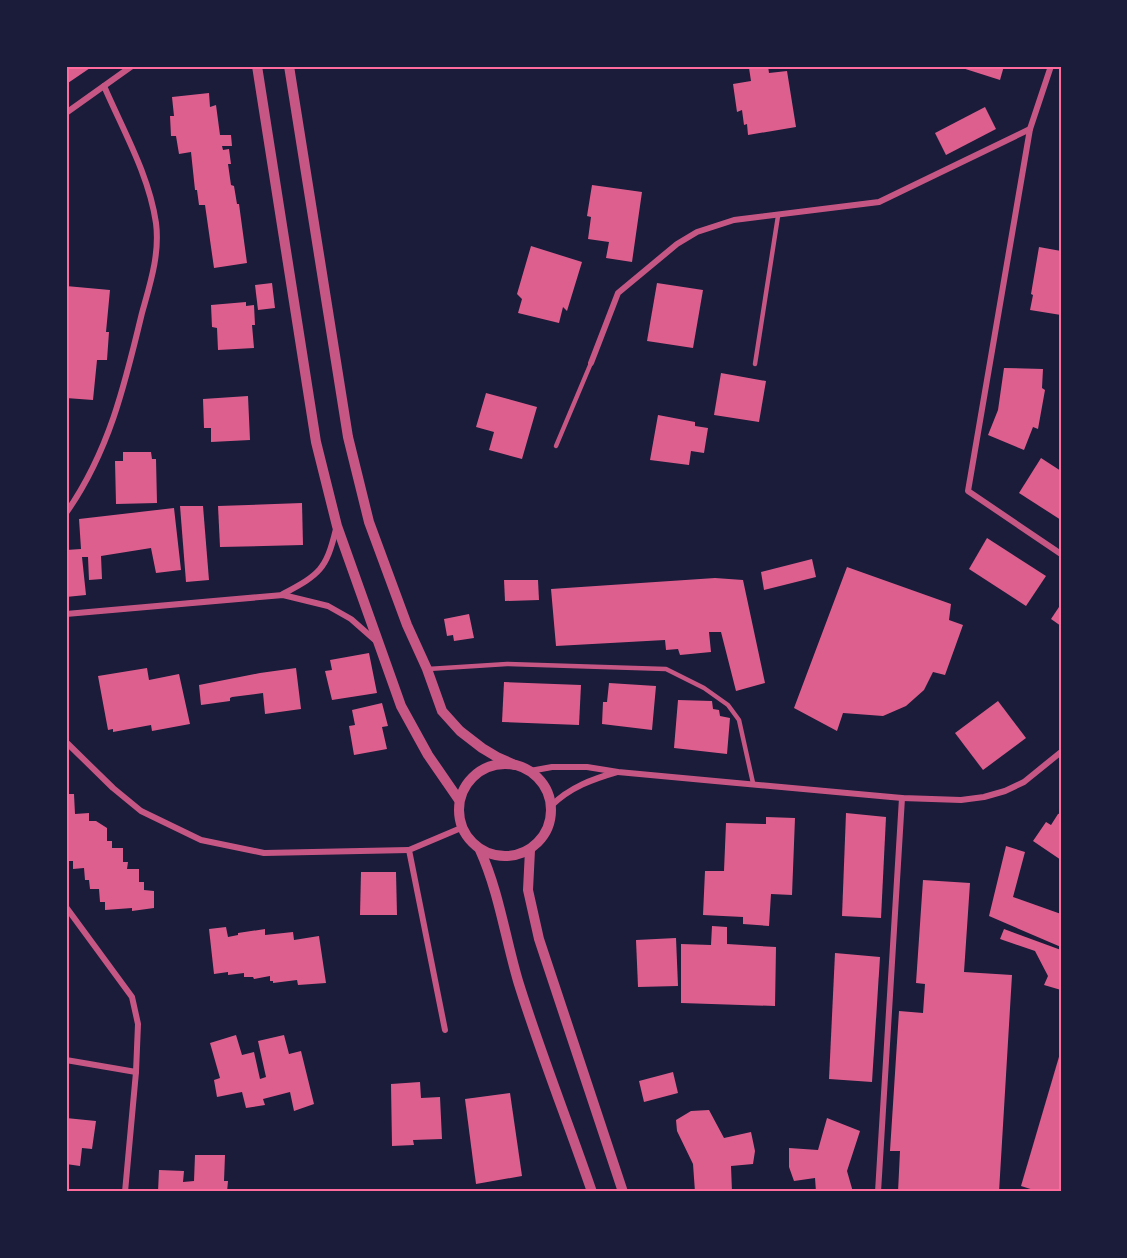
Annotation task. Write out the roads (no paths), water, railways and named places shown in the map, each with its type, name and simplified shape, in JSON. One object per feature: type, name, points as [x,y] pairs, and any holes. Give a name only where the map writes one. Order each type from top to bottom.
[{"type":"street","points":[[66,113],[132,66]]},
{"type":"street","points":[[257,66],[316,442],[337,526],[401,706],[428,755],[459,800]]},
{"type":"street","points":[[289,66],[348,437],[369,522],[442,711],[460,731],[497,758],[515,765],[530,771],[541,780],[548,793],[551,819],[547,831],[539,842],[530,850],[518,855],[505,857],[492,855],[480,850],[469,841],[461,828],[458,815],[459,800],[464,786],[486,767],[500,764],[515,765]]},
{"type":"street","points":[[1051,66],[1030,129],[968,491],[1061,554]]},
{"type":"street","points":[[66,513],[101,451],[121,399],[156,258],[156,224],[148,188],[104,86]]},
{"type":"street","points":[[591,363],[618,293],[676,244],[697,232],[734,220],[879,202],[1030,129]]},
{"type":"street","points":[[283,595],[320,572],[329,557],[337,526]]},
{"type":"street","points":[[66,614],[283,595],[328,606],[351,619],[380,644]]},
{"type":"street","points":[[66,742],[141,812],[201,840],[264,853],[409,850],[461,828]]},
{"type":"street","points":[[530,771],[572,766],[902,798],[960,800],[984,797],[1024,782],[1061,752]]},
{"type":"street","points":[[551,806],[561,796],[581,785],[618,772]]},
{"type":"street","points":[[878,1192],[902,798]]},
{"type":"street","points":[[409,850],[446,1030]]},
{"type":"street","points":[[480,850],[495,889],[519,984],[592,1192]]},
{"type":"street","points":[[530,850],[528,874],[532,912],[539,939],[623,1192]]},
{"type":"street","points":[[66,907],[132,997],[138,1024],[125,1192]]},
{"type":"street","points":[[66,1060],[136,1072]]},
{"type":"lane","points":[[755,364],[778,216]]},
{"type":"lane","points":[[556,446],[591,363]]},
{"type":"lane","points":[[427,669],[507,664],[666,669],[704,688],[728,705],[739,720],[753,783]]}]
